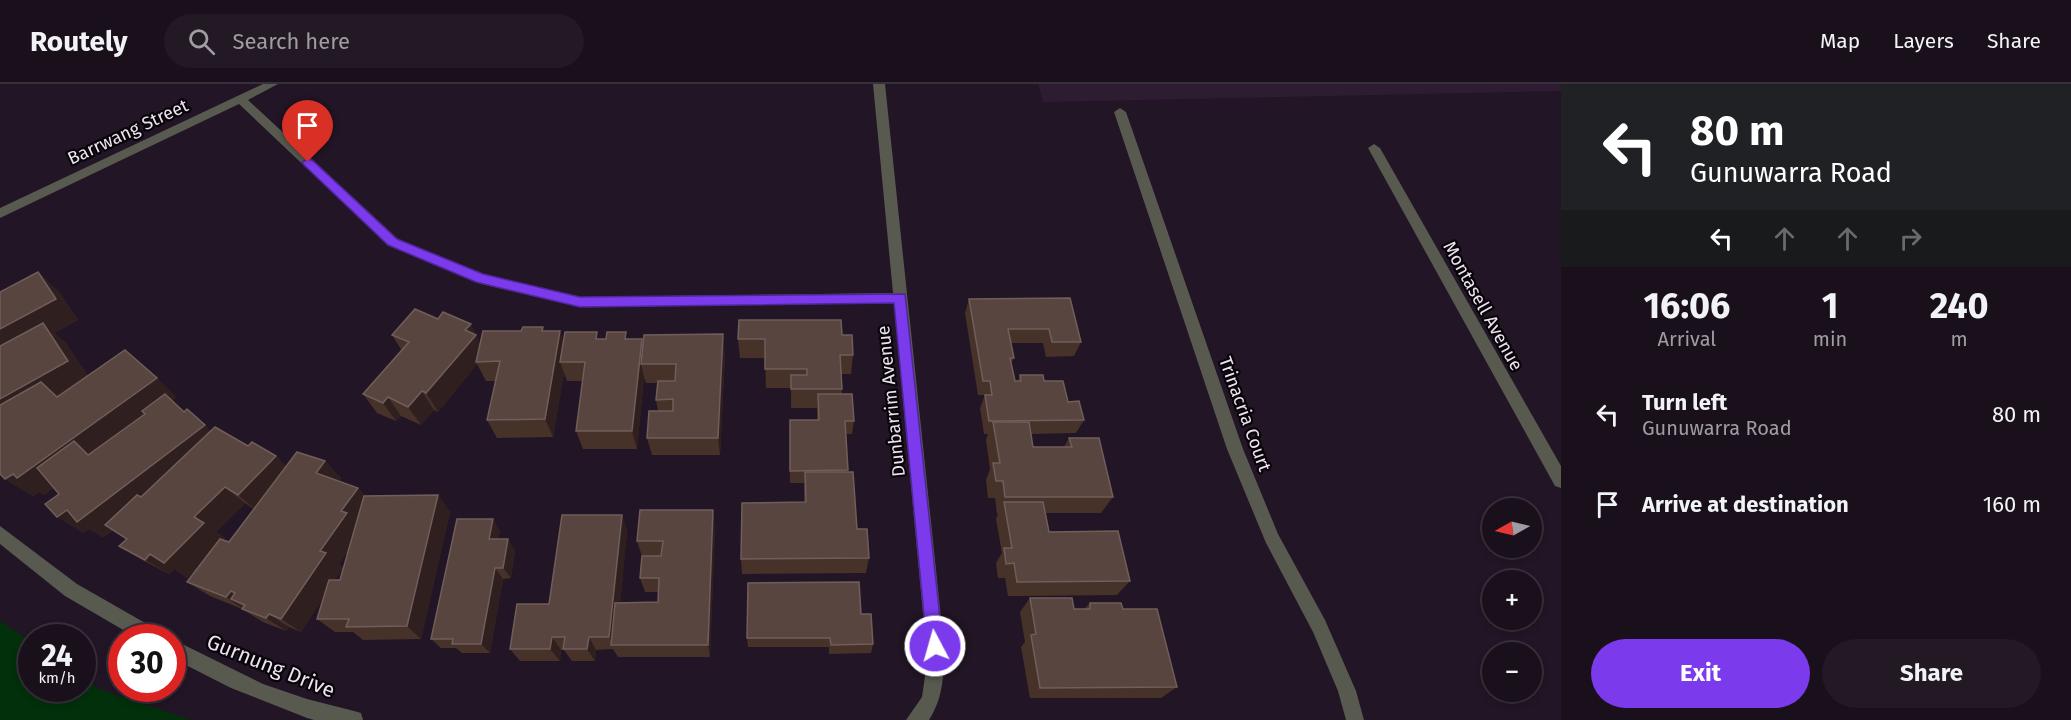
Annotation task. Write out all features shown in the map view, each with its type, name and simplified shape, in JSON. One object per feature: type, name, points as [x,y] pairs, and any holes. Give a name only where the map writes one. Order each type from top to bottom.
[{"type":"street","name":"Barrwang Street","points":[[0,213],[272,84]]},
{"type":"street","name":"Dunbarrim Avenue","points":[[879,84],[935,646],[935,679],[920,717]]},
{"type":"street","points":[[240,99],[393,242],[481,279],[580,302],[900,298]]},
{"type":"street","name":"Trinacria Court","points":[[1120,112],[1235,448],[1272,538],[1319,626],[1347,691],[1355,720]]},
{"type":"street","name":"Montasell Avenue","points":[[1374,148],[1561,481]]},
{"type":"street","points":[[0,534],[71,590],[130,624]]},
{"type":"street","name":"Gurnung Drive","points":[[186,656],[220,675],[322,714],[354,720]]},
{"type":"shaded area","points":[[1038,84],[1561,84],[1561,91],[1043,102]]},
{"type":"green space","points":[[0,621],[18,633],[18,702],[96,702],[96,687],[108,692],[108,702],[138,702],[191,720],[0,720]]},
{"type":"building","points":[[38,272],[56,299],[0,329],[0,292]]},
{"type":"building","points":[[1070,298],[1081,342],[1052,342],[1049,329],[1008,329],[1014,358],[1010,358],[1015,381],[1021,381],[1020,375],[1043,375],[1044,381],[1063,381],[1068,402],[1079,401],[1084,420],[989,421],[985,395],[992,395],[990,381],[983,381],[969,299]]},
{"type":"building","points":[[415,309],[438,319],[443,312],[471,324],[465,330],[476,335],[426,393],[422,391],[408,407],[388,397],[383,403],[363,394],[409,342],[392,335]]},
{"type":"building","points":[[739,320],[841,320],[842,335],[852,335],[853,355],[840,355],[842,389],[791,389],[791,375],[807,375],[807,369],[765,369],[765,339],[738,339]]},
{"type":"building","points":[[43,323],[68,361],[0,399],[0,346]]},
{"type":"building","points":[[523,327],[543,327],[542,331],[560,331],[545,419],[487,420],[500,361],[476,362],[483,331],[521,331]]},
{"type":"building","points":[[565,332],[597,332],[596,339],[606,339],[607,332],[626,332],[625,339],[642,339],[632,431],[576,431],[585,362],[560,362]]},
{"type":"building","points":[[723,334],[718,438],[647,438],[649,411],[673,411],[673,399],[656,400],[658,381],[675,381],[676,364],[641,364],[644,335]]},
{"type":"building","points":[[125,350],[157,378],[17,478],[13,474],[5,479],[0,474],[0,405],[41,382],[57,397]]},
{"type":"building","points":[[165,394],[184,412],[187,409],[205,425],[77,522],[67,510],[57,517],[45,504],[59,494],[37,468],[74,441],[88,455],[145,414],[142,411]]},
{"type":"building","points":[[818,394],[852,394],[854,421],[845,421],[848,470],[790,471],[790,420],[819,420]]},
{"type":"building","points":[[993,422],[1029,422],[1033,447],[1072,447],[1069,438],[1099,438],[1113,497],[1005,497],[1003,481],[996,481],[993,463],[1000,463]]},
{"type":"building","points":[[215,427],[248,446],[252,442],[276,456],[238,495],[225,487],[194,517],[204,523],[164,563],[150,554],[145,560],[119,546],[127,539],[105,525],[137,495],[141,497]]},
{"type":"building","points":[[297,452],[325,461],[316,473],[358,488],[341,511],[347,513],[320,551],[326,553],[281,619],[269,614],[266,618],[242,609],[245,605],[231,599],[235,593],[231,591],[226,597],[187,582],[220,539],[229,542]]},
{"type":"building","points":[[805,472],[853,472],[857,529],[867,529],[869,558],[741,559],[742,503],[806,502]]},
{"type":"building","points":[[438,495],[407,626],[346,627],[349,619],[317,619],[329,580],[340,580],[364,496]]},
{"type":"building","points":[[1004,502],[1043,502],[1049,532],[1118,531],[1130,581],[1017,582],[1014,563],[1006,564],[1004,548],[1012,548]]},
{"type":"building","points":[[640,510],[713,510],[708,645],[611,645],[615,603],[658,602],[659,578],[640,578],[642,556],[661,556],[663,541],[637,541]]},
{"type":"building","points":[[562,515],[622,515],[609,637],[589,637],[587,649],[563,649],[565,637],[552,637],[550,649],[510,649],[517,604],[549,604]]},
{"type":"building","points":[[457,519],[493,519],[489,539],[508,539],[503,568],[495,568],[481,644],[452,644],[453,639],[431,639]]},
{"type":"building","points":[[859,582],[861,614],[871,614],[873,644],[831,645],[830,638],[747,638],[748,583]]},
{"type":"building","points":[[1030,598],[1072,598],[1074,609],[1090,609],[1090,603],[1121,603],[1123,609],[1157,609],[1177,687],[1040,688],[1031,635],[1036,634]]},
{"type":"route","points":[[308,162],[393,242],[481,279],[580,302],[900,298],[935,646]]}]
